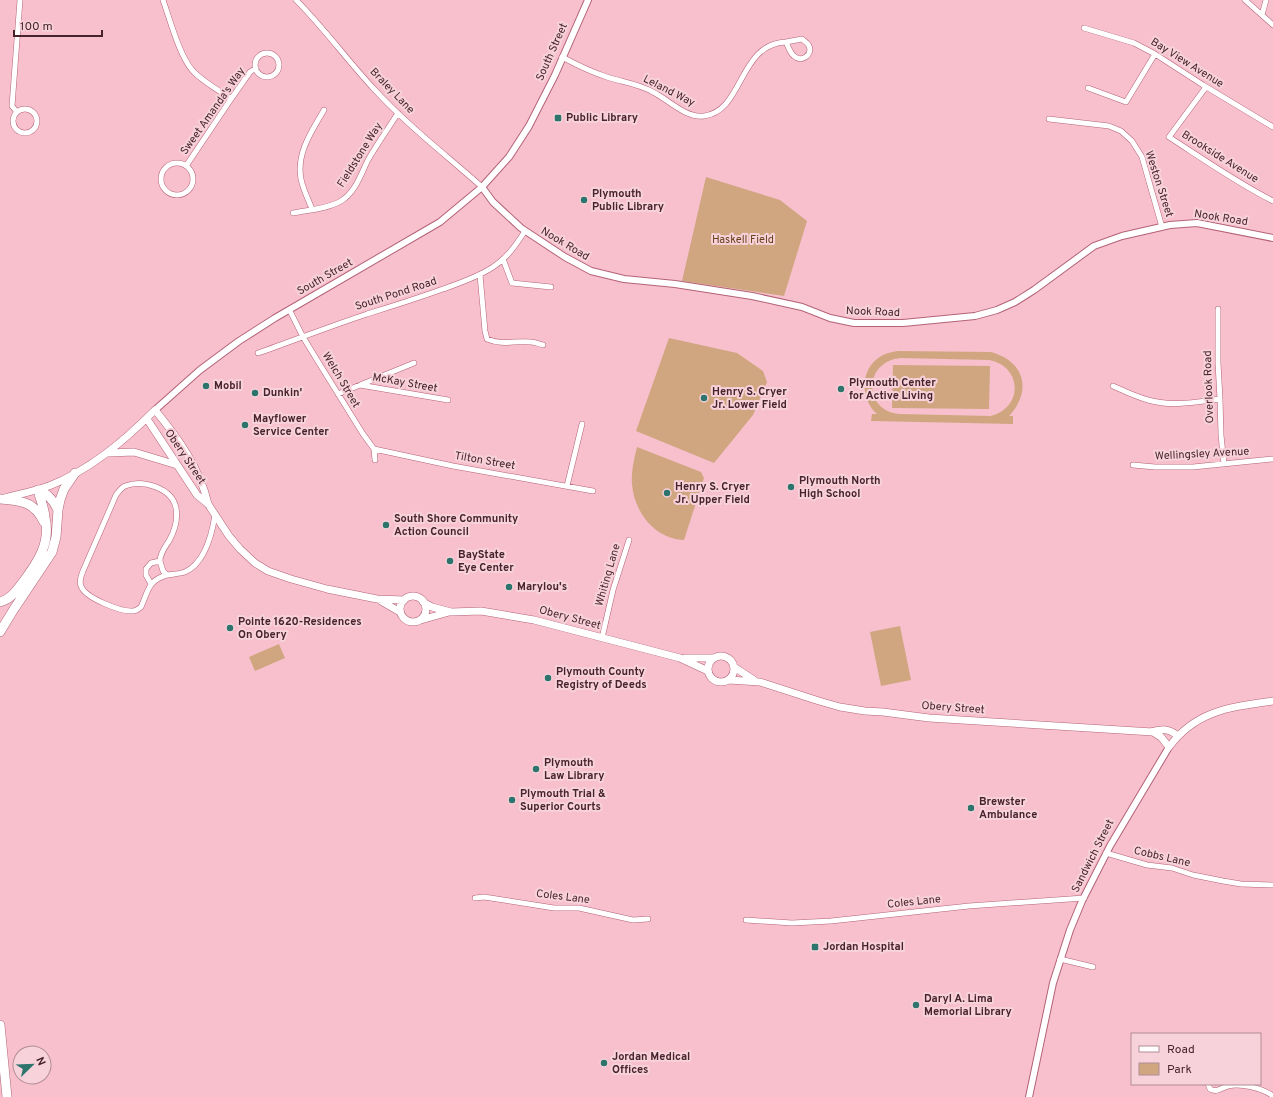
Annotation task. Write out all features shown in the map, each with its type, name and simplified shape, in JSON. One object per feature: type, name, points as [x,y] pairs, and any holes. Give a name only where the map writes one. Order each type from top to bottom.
[{"type":"highway","points":[[0,632],[52,552],[58,510],[64,489],[75,473]]},
{"type":"highway","points":[[38,490],[44,492],[54,502],[58,510]]},
{"type":"highway","points":[[0,602],[13,595],[38,560],[44,548],[46,529],[45,515],[38,490]]},
{"type":"highway","points":[[0,499],[22,502],[31,505],[40,516],[46,529]]},
{"type":"highway","points":[[0,1025],[7,1097]]},
{"type":"main road","name":"South Street","points":[[0,499],[38,490],[75,473],[107,453],[147,419],[155,410]]},
{"type":"main road","name":"Obery Street","points":[[155,410],[178,439],[189,456],[204,490],[208,504],[215,515],[229,536],[255,563],[268,571],[317,587],[377,599],[404,600],[414,596],[432,607],[451,612]]},
{"type":"main road","name":"Obery Street","points":[[147,419],[197,495],[208,504]]},
{"type":"main road","points":[[107,453],[134,452],[177,465]]},
{"type":"main road","name":"Obery Street","points":[[377,599],[400,612],[407,621],[411,622],[451,612],[476,611],[517,616],[680,658],[708,671],[710,676],[715,681],[722,682],[729,680],[760,682]]},
{"type":"main road","points":[[400,612],[400,607],[404,600]]},
{"type":"main road","points":[[419,621],[425,614],[426,610],[424,602]]},
{"type":"main road","name":"Obery Street","points":[[680,658],[713,658],[718,656],[726,656],[732,661],[734,668],[760,682],[840,707],[865,711],[932,718],[1150,732],[1170,730],[1178,736]]},
{"type":"main road","points":[[708,671],[708,664],[713,658]]},
{"type":"main road","points":[[729,680],[733,674],[734,668]]},
{"type":"main road","name":"Sandwich Street","points":[[1169,747],[1178,736],[1196,721],[1212,713],[1236,707],[1273,701]]},
{"type":"main road","points":[[1150,732],[1159,735],[1169,747]]},
{"type":"street","points":[[17,112],[12,106],[20,0]]},
{"type":"street","points":[[163,0],[189,67],[201,78],[231,99]]},
{"type":"street","name":"Braley Lane","points":[[296,0],[324,29],[374,88],[398,113],[482,187]]},
{"type":"street","name":"South Street","points":[[155,410],[200,370],[233,345],[444,220],[482,187],[506,161],[522,137],[535,114],[588,0]]},
{"type":"street","points":[[1245,0],[1273,25]]},
{"type":"street","points":[[1262,15],[1266,0]]},
{"type":"street","name":"Bay View Avenue","points":[[1084,28],[1134,43],[1156,54],[1273,127]]},
{"type":"street","name":"Leland Way","points":[[562,57],[584,69],[600,75],[644,87],[663,97],[683,111],[703,116],[718,110],[727,102],[751,62],[759,52],[779,42],[802,39],[809,44],[810,51],[808,55],[798,59],[793,56],[786,42]]},
{"type":"street","name":"Sweet Amanda's Way","points":[[186,166],[250,72],[256,68],[257,60],[262,55],[270,54],[273,55],[278,61],[278,69],[270,76],[263,76],[256,68]]},
{"type":"street","points":[[1088,88],[1126,102],[1156,54]]},
{"type":"street","name":"Brookside Avenue","points":[[1206,86],[1169,137],[1262,196],[1273,201]]},
{"type":"street","points":[[25,109],[33,112],[36,125],[32,130],[25,133],[16,129],[13,124],[13,119],[17,112],[25,109]]},
{"type":"street","points":[[312,209],[301,179],[301,161],[309,134],[324,110]]},
{"type":"street","name":"Fieldstone Way","points":[[293,213],[332,204],[341,201],[347,196],[398,113]]},
{"type":"street","name":"Weston Street","points":[[1050,119],[1109,126],[1121,131],[1132,141],[1142,157],[1162,227]]},
{"type":"street","name":"Sweet Amanda's Way","points":[[176,163],[186,166],[193,174],[193,185],[190,189],[181,195],[171,194],[166,191],[162,181],[163,171],[167,167],[176,163]]},
{"type":"street","name":"Nook Road","points":[[482,187],[493,202],[525,231],[565,257],[596,273],[630,280],[680,285],[752,296],[802,308],[848,323],[903,323],[975,316],[997,310],[1015,302],[1034,290],[1094,246],[1122,236],[1162,227],[1178,224],[1198,223],[1273,238]]},
{"type":"street","name":"South Pond Road","points":[[258,353],[304,337],[320,329],[408,302],[480,275],[503,259],[525,231]]},
{"type":"street","points":[[503,259],[512,283],[551,287]]},
{"type":"street","points":[[480,275],[484,332],[487,339],[502,343],[530,342],[543,345]]},
{"type":"street","name":"Overlook Road","points":[[1218,309],[1218,363],[1221,435],[1224,464]]},
{"type":"street","name":"Welch Street","points":[[290,310],[304,337],[338,394],[374,450],[375,460]]},
{"type":"street","points":[[338,394],[414,363]]},
{"type":"street","name":"McKay Street","points":[[360,385],[448,400]]},
{"type":"street","points":[[1113,386],[1141,398],[1163,403],[1182,404],[1220,400]]},
{"type":"street","points":[[567,486],[582,424]]},
{"type":"street","name":"Tilton Street","points":[[374,450],[593,491]]},
{"type":"street","name":"Wellingsley Avenue","points":[[1133,465],[1174,467],[1273,459]]},
{"type":"street","points":[[167,575],[162,569],[160,556],[171,537],[175,525],[177,510],[172,498],[166,492],[154,486],[140,484],[126,486],[116,495],[83,571],[80,585],[86,594],[119,609],[134,611],[138,610],[141,607],[151,584],[157,578],[186,571],[197,563],[209,538],[215,515]]},
{"type":"street","name":"Whiting Lane","points":[[602,638],[613,590],[629,540]]},
{"type":"street","points":[[151,584],[146,575],[146,569],[151,562],[160,560]]},
{"type":"street","name":"Sandwich Street","points":[[1029,1097],[1052,990],[1060,959],[1070,930],[1084,898],[1122,823],[1169,747]]},
{"type":"street","name":"Cobbs Lane","points":[[1106,853],[1147,865],[1172,868],[1214,880],[1241,884],[1273,885]]},
{"type":"street","name":"Coles Lane","points":[[475,898],[484,897],[554,908],[579,908],[633,920],[648,919]]},
{"type":"street","name":"Coles Lane","points":[[746,920],[792,923],[831,921],[969,906],[1084,898]]},
{"type":"street","points":[[1060,959],[1093,967]]},
{"type":"street","points":[[1208,1085],[1210,1090],[1214,1091],[1220,1090],[1226,1085],[1254,1087],[1273,1096]]},
{"type":"green space","name":"Haskell Field","points":[[706,177],[780,200],[807,221],[784,296],[682,281]]},
{"type":"green space","name":"Henry S. Cryer Jr. Lower Field","points":[[669,338],[737,353],[763,371],[767,382],[753,415],[714,463],[636,431]]},
{"type":"green space","points":[[898,351],[991,352],[1002,356],[1018,369],[1023,387],[1021,396],[1009,416],[1013,416],[1013,424],[871,421],[872,414],[877,414],[872,408],[865,394],[865,378],[871,365],[879,357]],"holes":[[[901,358],[989,360],[1000,364],[1008,370],[1013,378],[1015,387],[1014,396],[1009,404],[1002,411],[991,416],[899,414],[887,411],[878,404],[874,395],[872,386],[874,376],[880,367],[889,361]]]},
{"type":"green space","points":[[893,365],[990,366],[989,409],[892,408]]},
{"type":"green space","name":"Henry S. Cryer Jr. Upper Field","points":[[637,447],[701,472],[704,478],[684,540],[664,535],[655,529],[642,514],[637,504],[632,484],[633,466]]},
{"type":"green space","points":[[900,626],[911,680],[881,686],[870,632]]},
{"type":"green space","points":[[279,644],[285,658],[255,671],[249,657]]},
{"type":"place","name":"Public Library","points":[[558,118]]},
{"type":"place","name":"Plymouth Public Library","points":[[584,200]]},
{"type":"place","name":"Mobil","points":[[206,386]]},
{"type":"place","name":"Plymouth Center for Active Living","points":[[841,389]]},
{"type":"place","name":"Dunkin'","points":[[255,393]]},
{"type":"place","name":"Henry S. Cryer Jr. Lower Field","points":[[704,398]]},
{"type":"place","name":"Mayflower Service Center","points":[[245,425]]},
{"type":"place","name":"Plymouth North High School","points":[[791,487]]},
{"type":"place","name":"Henry S. Cryer Jr. Upper Field","points":[[667,493]]},
{"type":"place","name":"South Shore Community Action Council","points":[[386,525]]},
{"type":"place","name":"BayState Eye Center","points":[[450,561]]},
{"type":"place","name":"Marylou's","points":[[509,587]]},
{"type":"place","name":"Pointe 1620-Residences On Obery","points":[[230,628]]},
{"type":"place","name":"Plymouth County Registry of Deeds","points":[[548,678]]},
{"type":"place","name":"Plymouth Law Library","points":[[536,769]]},
{"type":"place","name":"Plymouth Trial & Superior Courts","points":[[512,800]]},
{"type":"place","name":"Brewster Ambulance","points":[[971,808]]},
{"type":"place","name":"Jordan Hospital","points":[[815,947]]},
{"type":"place","name":"Daryl A. Lima Memorial Library","points":[[916,1005]]},
{"type":"place","name":"Jordan Medical Offices","points":[[604,1063]]}]
